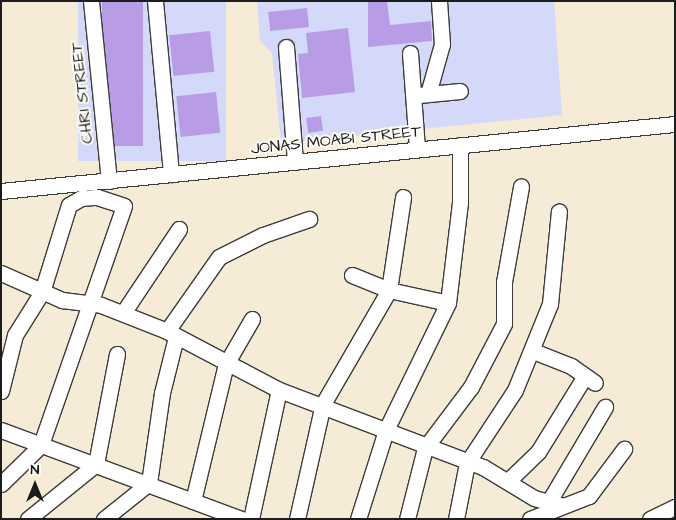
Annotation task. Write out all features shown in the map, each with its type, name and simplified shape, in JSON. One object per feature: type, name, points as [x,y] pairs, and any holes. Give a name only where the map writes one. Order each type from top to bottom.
[{"type":"street","name":"CHRI STREET","points":[[91,1],[109,180]]},
{"type":"street","points":[[155,1],[171,174]]},
{"type":"street","points":[[420,94],[442,44],[439,1]]},
{"type":"street","points":[[286,47],[295,162]]},
{"type":"street","points":[[410,53],[420,94],[417,149]]},
{"type":"street","points":[[420,94],[460,91]]},
{"type":"street","name":"JONAS MOABI STREET","points":[[1,190],[675,124]]},
{"type":"street","points":[[358,519],[386,430],[448,303],[460,203],[460,145]]},
{"type":"street","points":[[408,519],[425,448],[471,387],[504,324],[504,282],[521,187]]},
{"type":"street","points":[[1,391],[19,324],[42,292],[69,205],[81,198],[97,197],[120,203],[125,211],[88,302],[41,445],[1,484]]},
{"type":"street","points":[[297,519],[323,404],[389,290],[402,197]]},
{"type":"street","points":[[456,519],[467,463],[515,390],[533,351],[550,304],[559,211]]},
{"type":"street","points":[[104,519],[149,483],[172,334],[219,257],[263,235],[309,219]]},
{"type":"street","points":[[123,313],[179,229]]},
{"type":"street","points":[[1,273],[42,292],[72,302],[88,302],[123,313],[172,334],[226,364],[279,390],[323,404],[425,448],[509,480],[555,504]]},
{"type":"street","points":[[352,275],[389,290],[448,303]]},
{"type":"street","points":[[193,501],[226,364],[252,319]]},
{"type":"street","points":[[509,480],[538,452],[590,380],[533,351]]},
{"type":"street","points":[[28,519],[96,464],[117,354]]},
{"type":"street","points":[[251,519],[279,390]]},
{"type":"street","points":[[555,504],[605,407]]},
{"type":"street","points":[[1,430],[149,483],[242,519]]},
{"type":"street","points":[[530,519],[555,504],[589,496],[624,449]]},
{"type":"street","points":[[650,519],[675,507]]},
{"type":"shaded area","points":[[78,1],[226,1],[226,161],[78,161]]},
{"type":"shaded area","points":[[257,1],[554,1],[562,115],[281,143],[272,53],[260,41]]},
{"type":"building","points":[[102,1],[143,1],[143,146],[102,146]]},
{"type":"building","points":[[368,1],[387,1],[390,25],[431,21],[432,41],[368,47]]},
{"type":"building","points":[[307,8],[309,27],[270,31],[268,12]]},
{"type":"building","points":[[348,28],[355,92],[302,98],[298,54],[308,53],[306,33]]},
{"type":"building","points":[[210,31],[214,72],[174,76],[169,35]]},
{"type":"building","points":[[216,92],[220,133],[181,137],[176,96]]},
{"type":"building","points":[[321,116],[323,131],[308,133],[306,118]]}]
